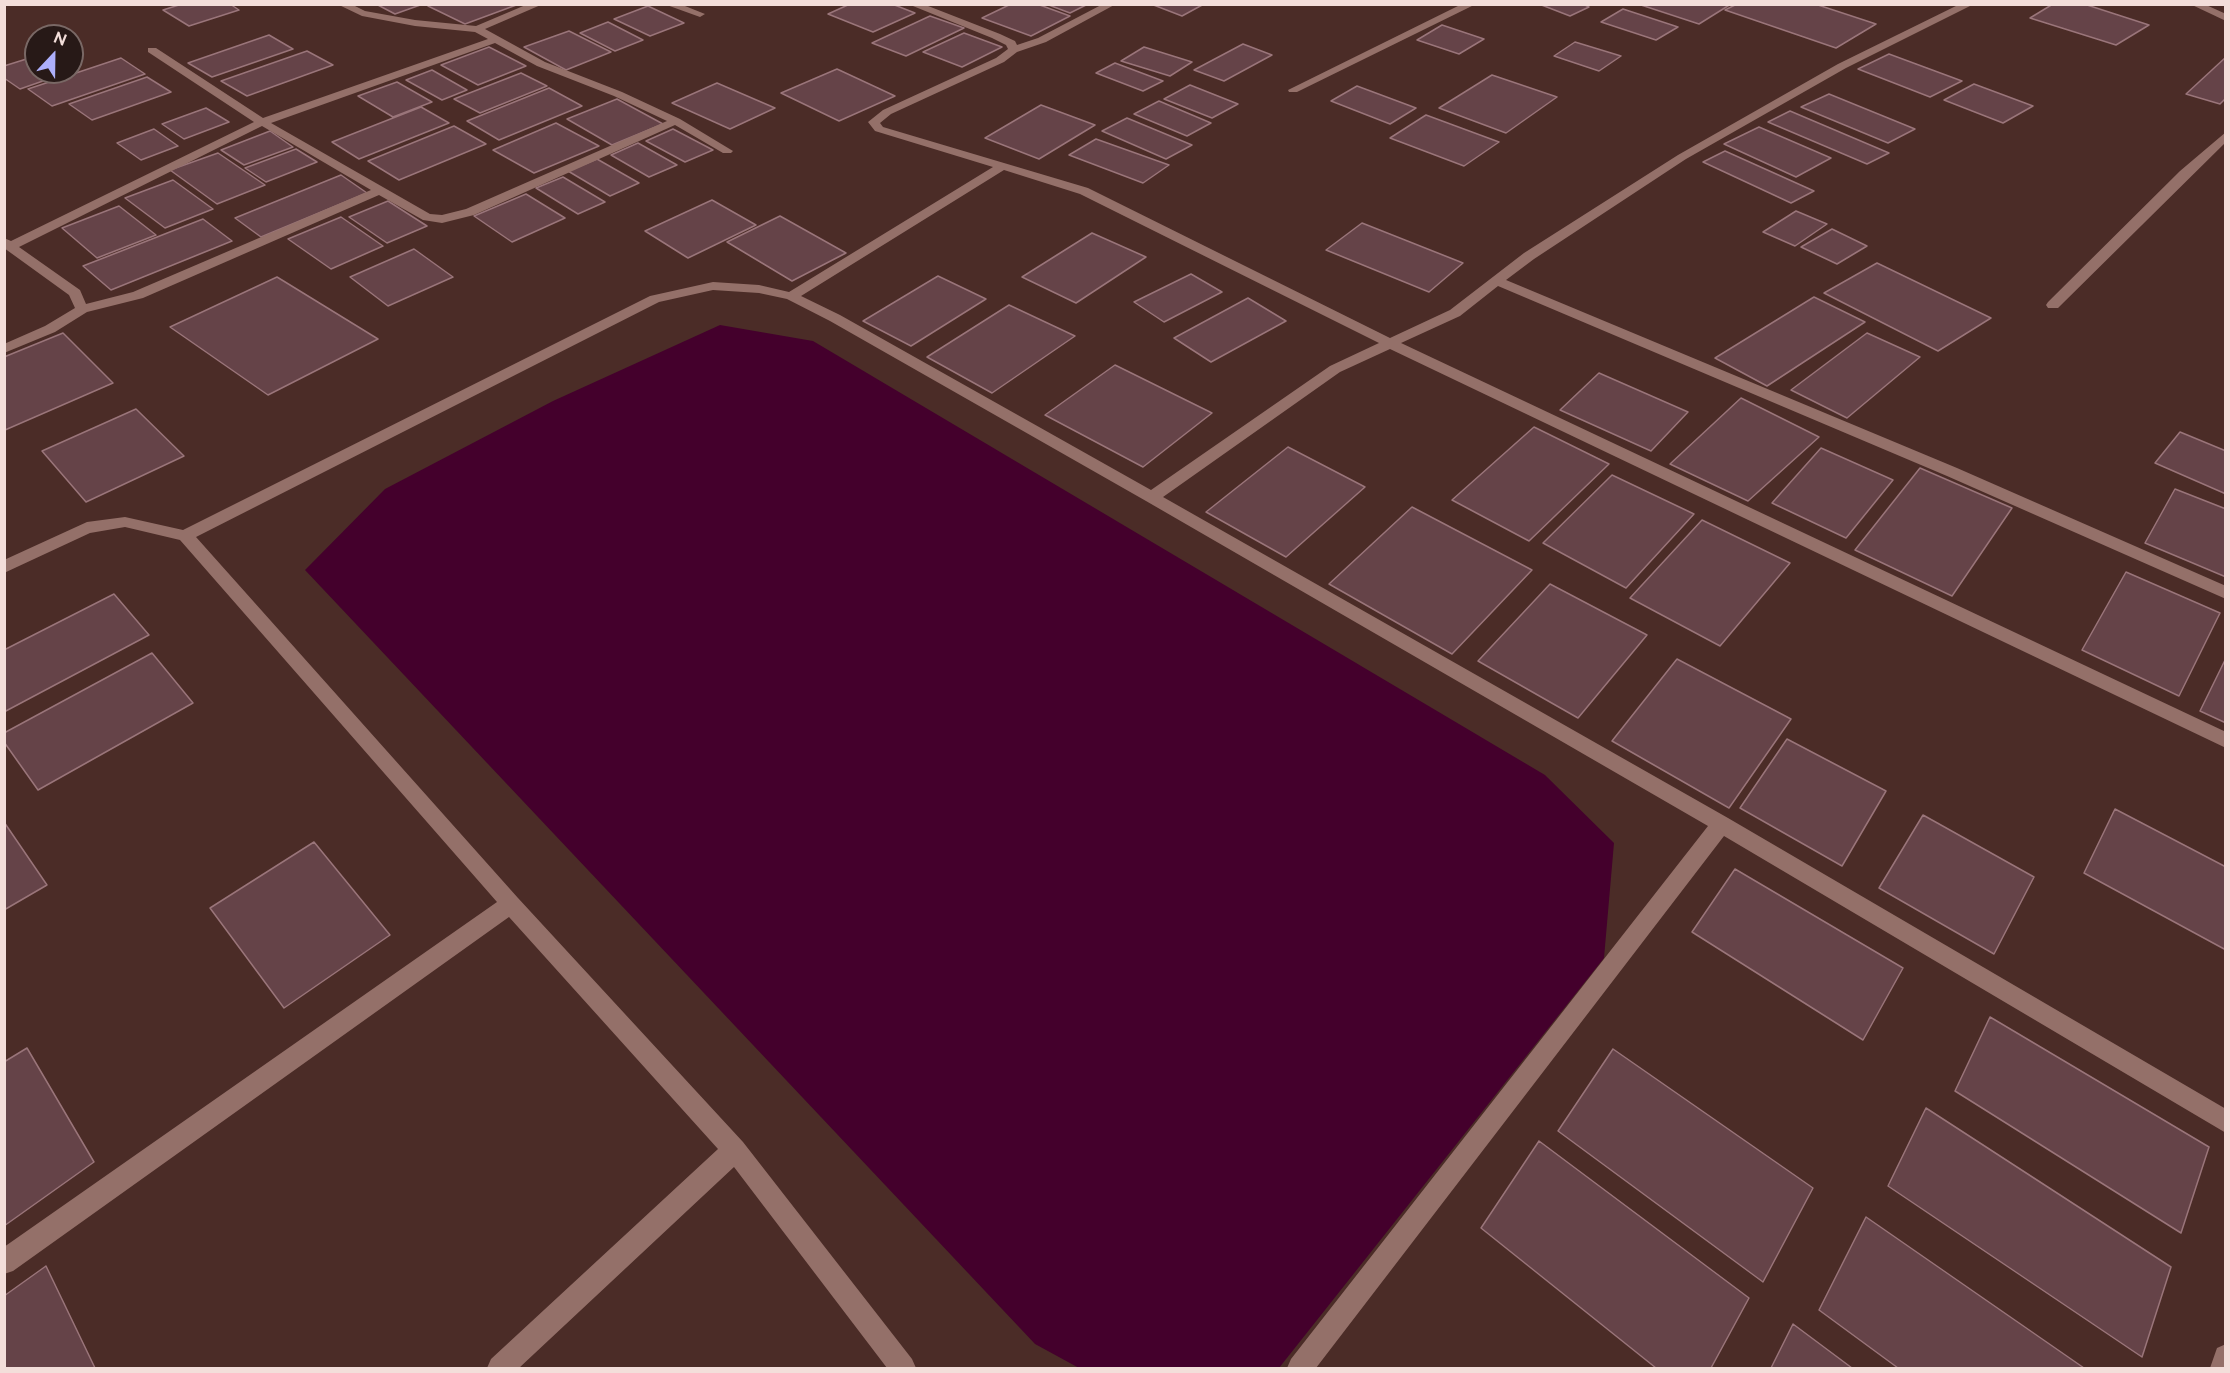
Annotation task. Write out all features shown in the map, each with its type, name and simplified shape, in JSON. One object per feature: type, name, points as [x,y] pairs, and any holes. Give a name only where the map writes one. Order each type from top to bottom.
[{"type":"street","points":[[342,4],[362,12],[415,22],[477,29],[541,64],[618,94],[676,121],[727,151]]},
{"type":"street","points":[[477,29],[538,4]]},
{"type":"street","points":[[669,4],[700,14]]},
{"type":"street","points":[[913,4],[996,36],[1011,43],[1013,50]]},
{"type":"street","points":[[1110,4],[1042,40],[1013,50],[1000,60],[887,112],[874,122],[879,129],[1084,191],[1389,343],[2226,741]]},
{"type":"street","points":[[1293,90],[1472,4]]},
{"type":"street","points":[[1152,497],[1335,369],[1455,313],[1529,256],[1682,157],[1842,66],[1969,4]]},
{"type":"street","points":[[2195,4],[2226,18]]},
{"type":"street","points":[[82,309],[75,293],[8,244],[262,122],[494,40]]},
{"type":"street","points":[[152,50],[262,122],[427,217],[442,219],[461,214],[676,121]]},
{"type":"street","points":[[2053,305],[2226,135]]},
{"type":"street","points":[[791,296],[1001,166]]},
{"type":"street","points":[[4,349],[50,329],[82,309],[138,295],[380,190]]},
{"type":"street","points":[[1497,281],[1952,472],[2226,593]]},
{"type":"street","points":[[184,536],[655,299],[713,286],[759,289],[791,296],[845,323],[1152,497],[1721,824],[2226,1122]]},
{"type":"street","points":[[4,567],[87,528],[125,522],[184,536],[511,904],[735,1150],[903,1368]]},
{"type":"street","points":[[1300,1368],[1721,824]]},
{"type":"street","points":[[4,1262],[511,904]]},
{"type":"street","points":[[500,1368],[735,1150]]},
{"type":"street","points":[[2223,1368],[2226,1357]]},
{"type":"shaded area","points":[[720,325],[813,341],[1545,775],[1614,843],[1604,958],[1279,1368],[1079,1368],[1035,1344],[305,570],[385,489],[553,401]]},
{"type":"building","points":[[182,4],[230,4],[239,10],[189,26],[163,10]]},
{"type":"building","points":[[376,4],[423,4],[395,14]]},
{"type":"building","points":[[433,4],[519,4],[465,24],[428,6]]},
{"type":"building","points":[[850,4],[892,4],[915,13],[873,32],[828,14]]},
{"type":"building","points":[[1011,4],[1037,4],[1070,16],[1031,36],[982,18]]},
{"type":"building","points":[[1046,4],[1088,4],[1070,13]]},
{"type":"building","points":[[1151,4],[1204,4],[1182,16]]},
{"type":"building","points":[[1539,4],[1583,4],[1589,7],[1570,16]]},
{"type":"building","points":[[1638,4],[1731,4],[1699,24]]},
{"type":"building","points":[[1737,4],[1815,4],[1876,24],[1836,48],[1725,10]]},
{"type":"building","points":[[2053,4],[2084,4],[2149,25],[2116,45],[2030,18]]},
{"type":"building","points":[[648,6],[684,23],[650,36],[614,19]]},
{"type":"building","points":[[1623,9],[1678,27],[1656,40],[1601,22]]},
{"type":"building","points":[[930,16],[964,28],[906,56],[872,43]]},
{"type":"building","points":[[608,22],[643,40],[615,51],[580,33]]},
{"type":"building","points":[[1442,25],[1484,39],[1459,54],[1417,40]]},
{"type":"building","points":[[569,31],[611,52],[566,70],[524,47]]},
{"type":"building","points":[[964,33],[1002,47],[962,67],[923,52]]},
{"type":"building","points":[[269,35],[293,49],[212,77],[188,63]]},
{"type":"building","points":[[1575,42],[1621,56],[1599,71],[1554,56]]},
{"type":"building","points":[[1243,44],[1272,55],[1224,81],[1194,70]]},
{"type":"building","points":[[489,47],[526,66],[478,85],[441,65]]},
{"type":"building","points":[[1144,47],[1192,62],[1170,76],[1121,61]]},
{"type":"building","points":[[307,51],[333,65],[247,96],[221,81]]},
{"type":"building","points":[[1889,54],[1962,81],[1930,97],[1858,69]]},
{"type":"building","points":[[2226,57],[2226,98],[2220,104],[2186,94]]},
{"type":"building","points":[[121,58],[145,74],[52,106],[28,89],[43,84],[84,84],[84,70]]},
{"type":"building","points":[[24,60],[24,84],[34,84],[20,89],[4,78],[4,66]]},
{"type":"building","points":[[1115,63],[1163,81],[1143,91],[1096,73]]},
{"type":"building","points":[[837,69],[895,96],[839,121],[781,93]]},
{"type":"building","points":[[432,70],[467,90],[442,100],[406,80]]},
{"type":"building","points":[[521,73],[547,86],[480,113],[454,99]]},
{"type":"building","points":[[1492,75],[1557,97],[1506,133],[1439,108]]},
{"type":"building","points":[[147,77],[171,92],[92,120],[69,104]]},
{"type":"building","points":[[397,82],[432,102],[393,117],[358,96]]},
{"type":"building","points":[[717,83],[775,108],[730,129],[672,103]]},
{"type":"building","points":[[1974,84],[2033,106],[2003,123],[1944,100]]},
{"type":"building","points":[[1190,85],[1238,104],[1212,118],[1164,99]]},
{"type":"building","points":[[1357,86],[1416,108],[1390,124],[1331,101]]},
{"type":"building","points":[[549,88],[582,106],[499,140],[467,121]]},
{"type":"building","points":[[1829,94],[1915,129],[1888,143],[1801,107]]},
{"type":"building","points":[[617,99],[663,124],[612,145],[567,119]]},
{"type":"building","points":[[1159,101],[1211,123],[1187,136],[1134,114]]},
{"type":"building","points":[[1041,105],[1095,125],[1039,159],[985,138]]},
{"type":"building","points":[[421,107],[449,123],[359,159],[332,142]]},
{"type":"building","points":[[206,108],[229,122],[184,139],[162,124]]},
{"type":"building","points":[[1790,111],[1889,153],[1867,164],[1768,122]]},
{"type":"building","points":[[1426,115],[1499,142],[1464,166],[1390,138]]},
{"type":"building","points":[[1127,118],[1192,145],[1166,159],[1102,131]]},
{"type":"building","points":[[556,123],[599,146],[534,173],[493,150]]},
{"type":"building","points":[[454,126],[486,144],[399,180],[368,161]]},
{"type":"building","points":[[1759,127],[1831,158],[1796,177],[1724,144]]},
{"type":"building","points":[[154,129],[178,146],[141,160],[117,143]]},
{"type":"building","points":[[673,129],[713,150],[685,162],[646,141]]},
{"type":"building","points":[[270,131],[293,147],[244,165],[221,150]]},
{"type":"building","points":[[1096,139],[1169,165],[1143,183],[1069,155]]},
{"type":"building","points":[[638,143],[677,165],[649,177],[611,155]]},
{"type":"building","points":[[296,149],[317,162],[266,182],[245,168]]},
{"type":"building","points":[[1725,151],[1814,191],[1791,203],[1703,162]]},
{"type":"building","points":[[218,153],[265,185],[217,204],[170,170]]},
{"type":"building","points":[[597,159],[639,183],[610,196],[568,171]]},
{"type":"building","points":[[341,175],[367,193],[261,237],[235,218]]},
{"type":"building","points":[[563,177],[605,202],[578,214],[536,188]]},
{"type":"building","points":[[173,180],[213,209],[165,228],[125,198]]},
{"type":"building","points":[[526,194],[565,218],[512,242],[474,216]]},
{"type":"building","points":[[712,200],[756,225],[688,258],[645,231]]},
{"type":"building","points":[[388,201],[427,226],[387,243],[349,217]]},
{"type":"building","points":[[119,206],[156,235],[97,258],[62,228]]},
{"type":"building","points":[[1796,211],[1827,224],[1795,246],[1763,232]]},
{"type":"building","points":[[780,216],[846,253],[792,281],[727,242]]},
{"type":"building","points":[[341,217],[383,246],[331,269],[288,239]]},
{"type":"building","points":[[203,219],[232,241],[111,290],[83,266]]},
{"type":"building","points":[[1362,223],[1463,263],[1429,292],[1326,250]]},
{"type":"building","points":[[1832,229],[1867,246],[1837,264],[1801,247]]},
{"type":"building","points":[[1092,233],[1146,257],[1076,303],[1022,277]]},
{"type":"building","points":[[414,249],[453,277],[388,306],[350,277]]},
{"type":"building","points":[[1877,263],[1991,318],[1938,351],[1824,293]]},
{"type":"building","points":[[1191,274],[1222,292],[1164,322],[1134,302]]},
{"type":"building","points":[[938,276],[986,299],[911,346],[863,321]]},
{"type":"building","points":[[277,277],[378,339],[268,395],[170,327]]},
{"type":"building","points":[[1814,297],[1865,322],[1767,386],[1715,358]]},
{"type":"building","points":[[1248,298],[1286,321],[1211,362],[1174,338]]},
{"type":"building","points":[[1009,305],[1075,336],[992,393],[927,357]]},
{"type":"building","points":[[63,333],[113,383],[5,430],[4,357]]},
{"type":"building","points":[[1867,333],[1920,357],[1847,418],[1791,390]]},
{"type":"building","points":[[1115,365],[1212,413],[1143,467],[1045,415]]},
{"type":"building","points":[[1599,373],[1688,412],[1651,451],[1560,410]]},
{"type":"building","points":[[1741,398],[1819,437],[1748,501],[1670,464]]},
{"type":"building","points":[[136,409],[184,456],[86,502],[42,451]]},
{"type":"building","points":[[1534,427],[1609,464],[1529,541],[1452,500]]},
{"type":"building","points":[[2180,432],[2226,451],[2226,494],[2155,463]]},
{"type":"building","points":[[1288,447],[1365,487],[1286,557],[1206,512]]},
{"type":"building","points":[[1821,448],[1893,480],[1846,538],[1772,503]]},
{"type":"building","points":[[1920,468],[2012,508],[1952,596],[1855,550]]},
{"type":"building","points":[[1612,475],[1694,514],[1626,588],[1543,543]]},
{"type":"building","points":[[2175,489],[2226,509],[2226,577],[2145,543]]},
{"type":"building","points":[[1412,507],[1532,570],[1452,654],[1329,584]]},
{"type":"building","points":[[1702,520],[1790,563],[1720,646],[1630,598]]},
{"type":"building","points":[[2126,572],[2220,613],[2179,696],[2082,650]]},
{"type":"building","points":[[1550,584],[1647,635],[1578,718],[1478,661]]},
{"type":"building","points":[[114,594],[149,635],[4,712],[4,650]]},
{"type":"building","points":[[152,653],[193,703],[38,790],[4,742],[4,733]]},
{"type":"building","points":[[2226,658],[2226,723],[2200,711]]},
{"type":"building","points":[[1677,659],[1791,719],[1729,808],[1612,741]]},
{"type":"building","points":[[1787,739],[1886,791],[1842,866],[1740,808]]},
{"type":"building","points":[[2115,809],[2226,867],[2226,950],[2084,873]]},
{"type":"building","points":[[1923,815],[2034,877],[1994,954],[1879,888]]},
{"type":"building","points":[[4,822],[47,885],[4,910]]},
{"type":"building","points":[[314,842],[390,935],[284,1008],[210,908]]},
{"type":"building","points":[[1735,869],[1903,968],[1863,1040],[1692,932]]},
{"type":"building","points":[[1990,1017],[2209,1147],[2181,1233],[1955,1091]]},
{"type":"building","points":[[27,1048],[94,1162],[4,1226],[4,1062]]},
{"type":"building","points":[[1613,1049],[1813,1188],[1763,1282],[1558,1131]]},
{"type":"building","points":[[1926,1108],[2171,1267],[2142,1357],[1888,1186]]},
{"type":"building","points":[[1539,1141],[1749,1298],[1711,1368],[1656,1368],[1481,1228]]},
{"type":"building","points":[[1866,1217],[2084,1368],[1898,1368],[1819,1310]]},
{"type":"building","points":[[46,1266],[95,1368],[4,1368],[4,1296]]},
{"type":"building","points":[[1793,1324],[1852,1368],[1771,1368]]}]
